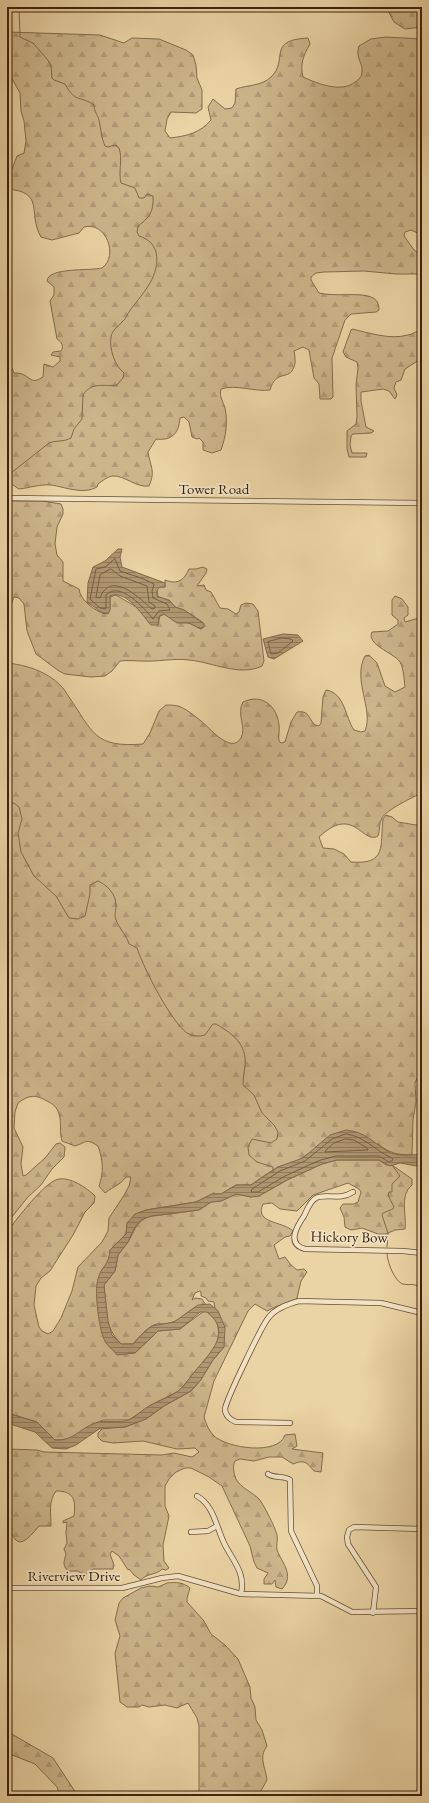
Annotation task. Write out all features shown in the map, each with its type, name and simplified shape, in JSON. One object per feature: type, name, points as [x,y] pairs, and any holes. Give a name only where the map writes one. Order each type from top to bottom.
[{"type":"street","name":"Tower Road","points":[[7,498],[422,503]]},
{"type":"street","name":"Hickory Bow","points":[[353,1192],[341,1197],[320,1197],[314,1200],[295,1232],[294,1238],[296,1244],[305,1249],[403,1250],[422,1253]]},
{"type":"street","points":[[290,1423],[236,1422],[228,1418],[226,1411],[228,1400],[264,1324],[273,1312],[292,1303],[311,1302],[381,1303],[422,1313]]},
{"type":"street","points":[[268,1474],[273,1477],[288,1478],[290,1480],[291,1532],[317,1586],[317,1595]]},
{"type":"street","points":[[197,1496],[205,1502],[225,1545],[238,1567],[242,1582],[241,1594]]},
{"type":"street","points":[[191,1532],[208,1531],[217,1526]]},
{"type":"street","points":[[373,1613],[376,1587],[347,1542],[347,1534],[352,1528],[422,1529]]},
{"type":"street","name":"Riverview Drive","points":[[7,1588],[122,1588],[162,1578],[178,1576],[241,1594],[317,1595],[328,1598],[350,1611],[373,1613],[422,1611]]},
{"type":"green space","points":[[386,7],[422,7],[422,27],[405,29],[394,22]]},
{"type":"green space","points":[[7,32],[100,35],[124,43],[132,38],[159,39],[186,50],[193,55],[196,65],[197,78],[202,90],[202,109],[196,113],[171,112],[167,119],[165,131],[170,138],[193,133],[207,124],[211,120],[208,107],[213,99],[225,109],[232,108],[235,103],[236,89],[259,84],[271,77],[276,71],[280,52],[287,43],[308,38],[310,44],[303,60],[303,77],[323,85],[344,87],[360,78],[362,73],[358,57],[359,46],[371,39],[386,37],[422,39],[422,235],[411,230],[405,232],[404,236],[414,250],[422,256],[422,274],[396,274],[364,271],[324,272],[316,273],[311,277],[311,280],[319,293],[371,297],[375,299],[379,306],[379,310],[376,312],[351,314],[345,320],[332,358],[333,397],[331,399],[320,399],[319,384],[314,378],[309,350],[303,347],[294,351],[295,364],[292,371],[289,374],[279,377],[270,390],[233,387],[221,389],[220,394],[226,413],[226,424],[221,450],[212,453],[203,450],[203,442],[199,438],[197,439],[192,437],[189,422],[184,417],[180,418],[178,428],[173,435],[166,439],[156,439],[148,452],[152,469],[152,476],[149,486],[140,485],[117,476],[106,478],[98,484],[97,487],[86,490],[74,490],[51,485],[19,489],[7,481],[7,370],[12,368],[14,373],[22,374],[32,380],[37,380],[43,377],[44,364],[53,367],[60,361],[60,357],[51,355],[53,352],[61,351],[62,345],[57,339],[50,301],[54,295],[54,287],[47,281],[54,273],[70,270],[102,268],[107,263],[110,248],[104,234],[98,229],[92,227],[84,227],[79,233],[52,240],[41,237],[37,228],[31,199],[27,194],[7,189],[7,174],[12,169],[17,156],[24,153],[26,141],[24,121],[21,111],[20,93],[10,75],[7,73]]},
{"type":"green space","points":[[352,329],[394,337],[410,335],[422,329],[422,358],[405,369],[401,380],[396,382],[394,388],[397,395],[395,399],[389,391],[383,389],[361,392],[361,401],[366,427],[374,431],[371,433],[353,434],[351,436],[350,445],[352,453],[367,453],[366,457],[349,457],[347,449],[347,431],[356,424],[357,417],[357,362],[346,357],[343,352]]},
{"type":"green space","points":[[7,501],[42,501],[61,504],[63,514],[57,527],[55,544],[57,555],[63,562],[63,581],[79,589],[85,601],[105,614],[110,610],[110,597],[116,595],[138,608],[150,624],[158,625],[160,616],[165,614],[174,621],[189,623],[201,629],[204,624],[201,621],[184,610],[175,607],[169,600],[158,597],[157,590],[160,587],[165,587],[165,580],[177,582],[183,579],[189,569],[203,567],[207,569],[197,586],[204,585],[206,590],[211,592],[220,608],[228,609],[236,614],[239,612],[241,605],[246,603],[253,604],[258,611],[264,661],[262,666],[245,670],[226,668],[198,661],[120,661],[112,671],[105,676],[91,677],[65,674],[59,671],[36,654],[27,631],[24,604],[19,598],[14,597],[12,601],[7,633]]},
{"type":"green space","points":[[395,596],[402,599],[408,607],[408,615],[404,618],[405,622],[422,617],[422,793],[400,804],[384,815],[380,822],[378,836],[372,837],[349,825],[341,824],[331,828],[319,837],[323,848],[334,849],[344,854],[351,862],[363,862],[376,857],[379,852],[383,819],[386,815],[392,817],[398,822],[422,826],[422,1077],[417,1078],[415,1083],[416,1102],[413,1120],[412,1155],[394,1153],[386,1150],[378,1144],[312,1151],[297,1161],[278,1167],[251,1185],[236,1185],[221,1194],[212,1194],[196,1202],[146,1210],[127,1223],[126,1234],[110,1250],[109,1261],[103,1269],[102,1333],[135,1353],[158,1331],[180,1329],[204,1311],[209,1313],[216,1321],[218,1326],[217,1343],[215,1348],[179,1391],[151,1405],[129,1420],[103,1420],[88,1427],[74,1437],[66,1440],[55,1440],[37,1422],[7,1413],[7,1232],[39,1193],[53,1181],[64,1179],[74,1181],[95,1196],[94,1203],[85,1212],[73,1235],[50,1271],[41,1278],[36,1286],[34,1305],[39,1327],[42,1331],[48,1334],[53,1331],[61,1318],[72,1291],[78,1267],[102,1242],[108,1231],[109,1218],[129,1186],[131,1177],[126,1177],[119,1184],[105,1193],[99,1186],[102,1176],[102,1166],[98,1146],[89,1141],[75,1146],[62,1141],[60,1117],[56,1108],[51,1103],[39,1097],[32,1096],[25,1098],[18,1103],[15,1112],[14,1128],[23,1147],[21,1164],[23,1176],[45,1158],[56,1144],[60,1143],[65,1147],[64,1157],[52,1169],[41,1185],[28,1197],[7,1223],[7,663],[21,665],[42,672],[54,680],[64,689],[90,728],[104,740],[114,743],[127,745],[143,744],[150,733],[159,711],[166,705],[184,708],[226,742],[237,742],[243,734],[241,707],[243,702],[256,699],[262,700],[272,707],[278,718],[279,741],[281,743],[285,742],[291,722],[297,712],[306,713],[315,725],[319,726],[321,723],[323,697],[326,690],[337,696],[344,706],[354,730],[361,732],[365,731],[367,722],[361,675],[365,656],[369,655],[377,663],[385,686],[395,692],[405,687],[400,662],[397,658],[376,645],[371,637],[372,632],[388,631],[398,624],[398,620],[392,615],[392,600]]},
{"type":"green space","points":[[337,1160],[379,1160],[386,1165],[392,1165],[412,1179],[412,1185],[408,1189],[404,1206],[405,1229],[395,1230],[386,1234],[378,1234],[362,1228],[351,1230],[345,1227],[344,1217],[340,1208],[343,1204],[354,1204],[358,1202],[361,1192],[359,1189],[348,1183],[313,1195],[297,1211],[280,1209],[272,1203],[263,1204],[261,1210],[262,1215],[266,1219],[293,1231],[290,1236],[285,1237],[274,1245],[279,1259],[285,1257],[297,1270],[304,1269],[307,1272],[301,1281],[296,1302],[277,1306],[267,1311],[255,1304],[248,1311],[214,1381],[204,1417],[214,1436],[230,1444],[252,1448],[263,1448],[273,1446],[280,1442],[285,1435],[295,1434],[297,1446],[292,1449],[323,1453],[321,1472],[314,1471],[303,1462],[293,1464],[282,1457],[269,1457],[254,1461],[240,1459],[234,1463],[236,1479],[241,1485],[259,1499],[276,1531],[277,1550],[287,1574],[286,1584],[282,1589],[276,1587],[275,1580],[272,1584],[264,1584],[264,1579],[268,1573],[257,1568],[250,1546],[222,1486],[209,1477],[191,1468],[185,1468],[176,1472],[165,1486],[165,1506],[169,1516],[163,1545],[164,1561],[169,1568],[166,1570],[162,1569],[146,1576],[141,1580],[129,1569],[128,1570],[119,1556],[112,1551],[110,1554],[114,1565],[113,1569],[93,1569],[86,1574],[82,1574],[78,1571],[68,1571],[64,1563],[66,1554],[64,1549],[67,1543],[67,1522],[63,1523],[63,1521],[74,1516],[75,1505],[70,1495],[62,1491],[56,1491],[53,1495],[50,1508],[51,1526],[39,1526],[27,1539],[19,1542],[16,1540],[10,1528],[7,1527],[7,1449],[37,1450],[44,1452],[162,1455],[174,1453],[192,1457],[199,1452],[195,1448],[177,1449],[143,1441],[113,1443],[102,1441],[98,1437],[98,1433],[103,1428],[125,1427],[146,1419],[164,1406],[191,1391],[200,1381],[213,1360],[224,1347],[218,1311],[215,1309],[214,1302],[208,1301],[206,1298],[201,1296],[200,1291],[195,1293],[192,1300],[195,1298],[202,1299],[206,1305],[192,1309],[173,1322],[167,1324],[157,1324],[150,1327],[133,1344],[121,1344],[115,1337],[106,1317],[104,1285],[115,1271],[118,1255],[128,1242],[137,1225],[146,1217],[199,1210],[211,1202],[221,1201],[236,1194],[251,1197],[266,1192],[287,1180],[322,1164]]},
{"type":"green space","points":[[167,1583],[179,1583],[190,1588],[187,1602],[204,1621],[211,1634],[225,1645],[238,1659],[250,1687],[251,1698],[255,1707],[256,1720],[262,1730],[267,1746],[264,1750],[263,1763],[267,1780],[258,1796],[199,1796],[199,1726],[197,1718],[188,1703],[177,1708],[165,1705],[149,1707],[142,1705],[139,1707],[127,1707],[120,1702],[115,1653],[120,1636],[115,1620],[119,1603],[123,1598],[141,1588],[150,1586],[158,1587]]},
{"type":"green space","points":[[10,1733],[53,1758],[78,1796],[60,1796],[57,1787],[35,1764],[7,1753],[8,1734]]},
{"type":"water","points":[[118,549],[122,549],[120,557],[122,567],[165,583],[165,587],[160,587],[157,590],[157,596],[170,601],[175,607],[184,610],[204,624],[204,627],[201,629],[189,623],[177,623],[164,614],[159,616],[158,625],[151,625],[134,604],[122,596],[110,596],[110,610],[108,614],[87,603],[88,583],[93,567],[105,561]]},
{"type":"water","points":[[283,634],[298,635],[303,641],[274,659],[268,657],[263,639]]},
{"type":"water","points":[[346,1130],[364,1135],[391,1153],[404,1155],[422,1154],[422,1167],[400,1163],[390,1166],[379,1160],[337,1160],[322,1164],[287,1180],[259,1196],[251,1197],[236,1194],[221,1201],[211,1202],[199,1210],[151,1216],[141,1220],[135,1227],[128,1242],[118,1255],[115,1271],[104,1285],[108,1321],[112,1335],[121,1344],[133,1344],[152,1326],[174,1322],[198,1305],[210,1304],[218,1311],[225,1327],[224,1347],[213,1360],[200,1381],[191,1391],[164,1406],[146,1419],[125,1427],[99,1429],[76,1445],[66,1449],[52,1448],[35,1432],[7,1423],[7,1413],[37,1422],[55,1440],[62,1440],[72,1437],[89,1425],[95,1423],[103,1421],[120,1422],[128,1420],[181,1389],[207,1357],[219,1335],[215,1320],[207,1312],[200,1312],[180,1329],[158,1331],[135,1353],[117,1355],[103,1338],[99,1322],[97,1302],[98,1279],[101,1271],[107,1263],[110,1250],[126,1234],[127,1223],[135,1214],[146,1210],[196,1202],[212,1194],[221,1194],[236,1185],[251,1185],[278,1167],[303,1158],[330,1135]]},
{"type":"waterway","points":[[7,473],[11,473],[49,443],[71,438],[74,429],[82,419],[83,395],[94,386],[117,385],[123,378],[124,373],[115,362],[112,352],[112,335],[114,330],[125,319],[146,290],[156,268],[157,260],[156,252],[152,244],[148,240],[139,236],[137,232],[138,226],[145,220],[152,210],[153,196],[147,194],[144,198],[139,198],[135,188],[121,183],[121,157],[119,148],[115,145],[108,147],[105,146],[94,105],[75,97],[65,84],[54,80],[52,78],[51,65],[47,59],[33,43],[20,37],[19,7]]},
{"type":"waterway","points":[[7,805],[14,803],[19,807],[22,819],[18,833],[21,852],[34,876],[56,896],[69,918],[78,919],[85,916],[90,894],[90,885],[98,881],[105,885],[113,894],[116,901],[115,916],[117,923],[127,938],[129,944],[137,948],[158,994],[173,1018],[189,1034],[196,1036],[205,1035],[213,1024],[216,1024],[238,1040],[244,1052],[245,1058],[243,1085],[254,1095],[262,1113],[274,1125],[278,1132],[277,1139],[271,1143],[252,1139],[248,1147],[249,1155],[257,1162],[273,1167],[273,1172]]},
{"type":"waterway","points":[[387,1247],[388,1233],[382,1215],[394,1207],[388,1195],[389,1192],[392,1192],[392,1184],[400,1176],[392,1165]]},
{"type":"waterway","points":[[387,1253],[390,1266],[397,1280],[403,1284],[414,1285],[422,1288]]}]
